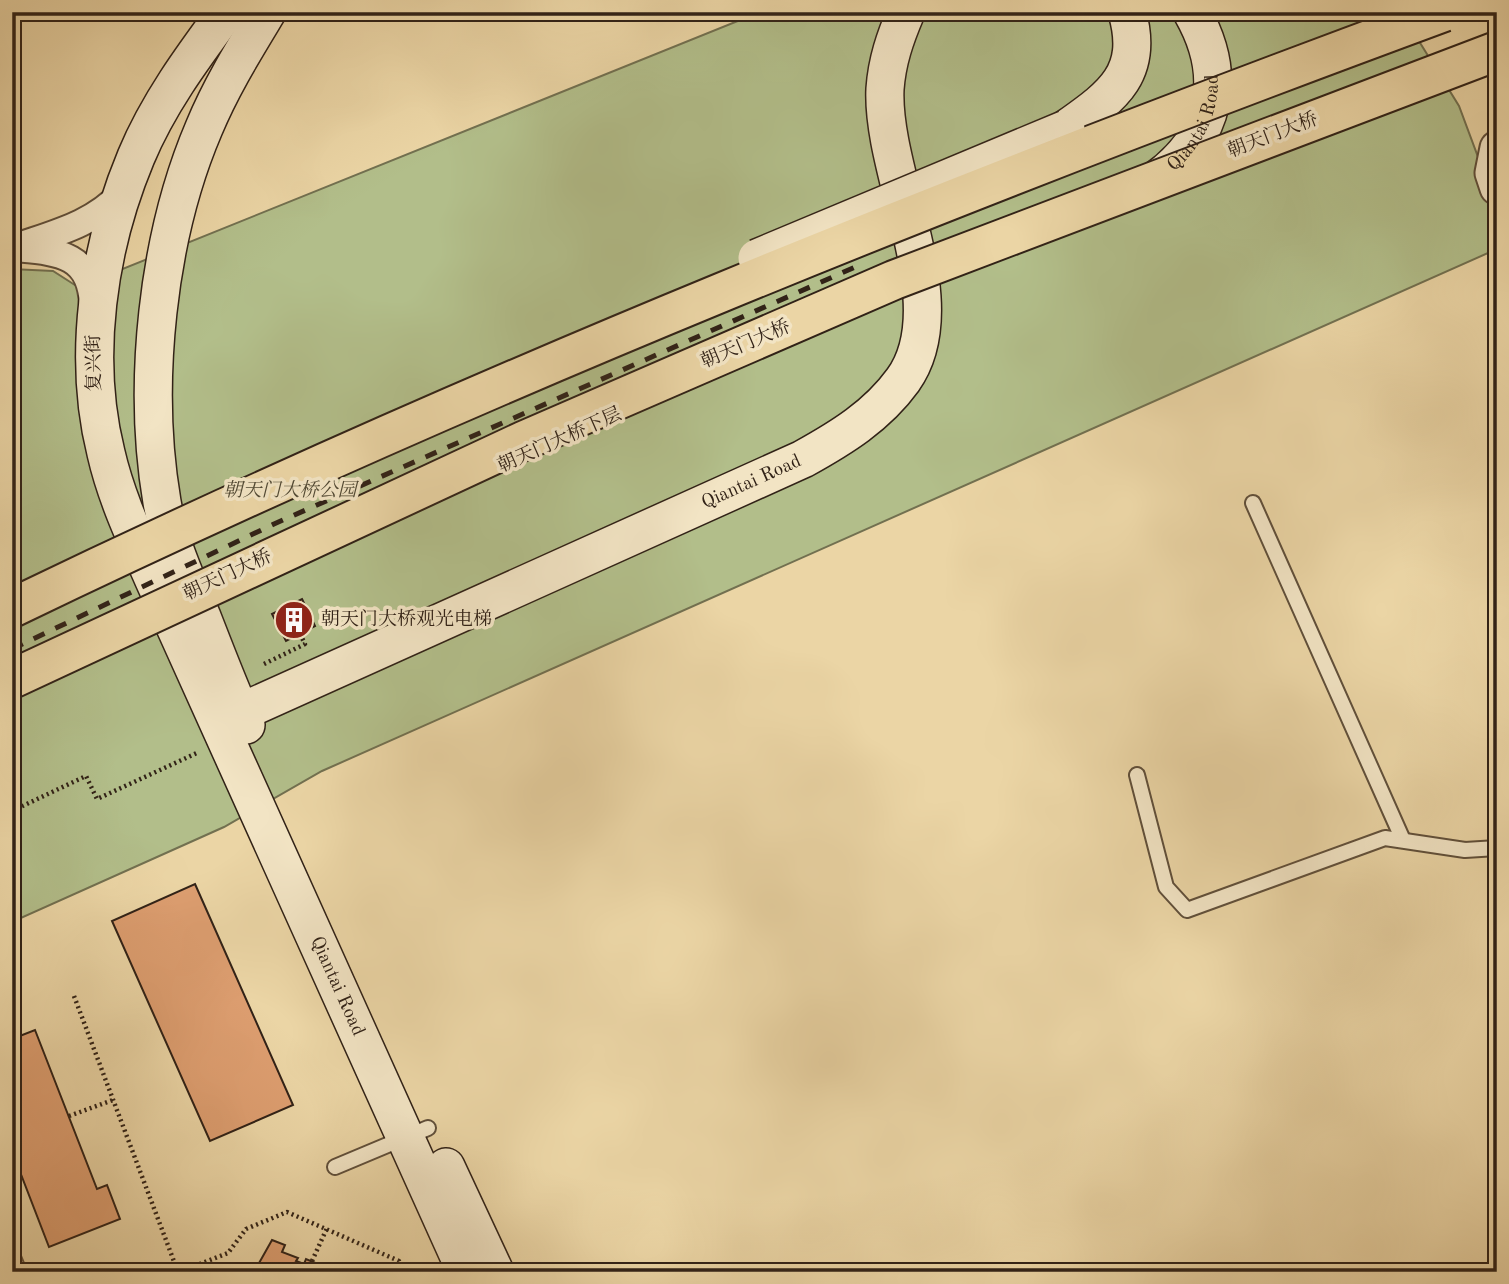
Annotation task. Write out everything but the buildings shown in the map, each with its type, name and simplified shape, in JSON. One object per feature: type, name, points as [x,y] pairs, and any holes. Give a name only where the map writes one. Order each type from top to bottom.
[{"type":"highway","points":[[12,608],[196,519],[648,323],[1110,136],[1444,12]]},
{"type":"highway","name":"朝天门大桥","points":[[12,679],[523,441],[894,280],[1497,51]]},
{"type":"main road","name":"复兴街","points":[[220,729],[126,516],[106,454],[96,399],[94,334],[101,271],[131,173],[162,106],[226,12]]},
{"type":"main road","points":[[220,729],[181,566],[163,505],[155,440],[154,376],[159,304],[184,187],[213,108],[229,75],[267,12]]},
{"type":"main road","name":"Qiantai Road","points":[[495,1272],[417,1133],[220,729],[803,459],[845,436],[878,408],[904,379],[918,343],[924,302],[887,124],[885,90],[890,49],[906,12]]},
{"type":"main road","points":[[12,589],[188,504],[618,316],[1066,129],[1111,97],[1126,71],[1131,51],[1131,26],[1127,12]]},
{"type":"main road","name":"Qiantai Road","points":[[1118,208],[1178,164],[1199,134],[1212,105],[1213,69],[1205,35],[1192,12]]},
{"type":"main road","points":[[131,173],[157,147],[178,154],[183,164],[184,187]]},
{"type":"main road","name":"朝天门大桥下层","points":[[12,696],[529,454],[899,293],[1118,208]]},
{"type":"main road","name":"Qiantai Road","points":[[417,1133],[466,1272]]},
{"type":"street","points":[[1497,148],[1492,173],[1497,188]]},
{"type":"street","points":[[13,248],[86,222],[107,209],[131,173]]},
{"type":"street","points":[[13,248],[71,257],[86,274],[92,288],[94,334]]},
{"type":"lane","points":[[1253,503],[1403,840]]},
{"type":"lane","points":[[1137,775],[1166,887],[1186,910],[1385,838],[1465,850],[1497,848]]},
{"type":"lane","points":[[335,1167],[417,1133]]},
{"type":"lane","points":[[12,1255],[19,1272]]},
{"type":"path","points":[[257,667],[305,644],[300,634]]},
{"type":"path","points":[[12,811],[86,776],[97,799],[220,729]]},
{"type":"path","points":[[74,996],[178,1272],[228,1253],[246,1229],[281,1214],[293,1213],[399,1261],[402,1272]]},
{"type":"path","points":[[69,1116],[113,1100]]},
{"type":"path","points":[[312,1262],[327,1228]]},
{"type":"green space","name":"朝天门大桥公园","points":[[760,12],[1401,12],[1459,106],[1497,208],[1497,249],[322,771],[224,827],[12,922],[12,269],[53,271],[78,287]]},
{"type":"railway","points":[[12,649],[274,524],[862,264]]},
{"type":"railway","points":[[12,669],[281,540],[868,280]]},
{"type":"place","name":"朝天门大桥观光电梯","points":[[294,620]]}]
